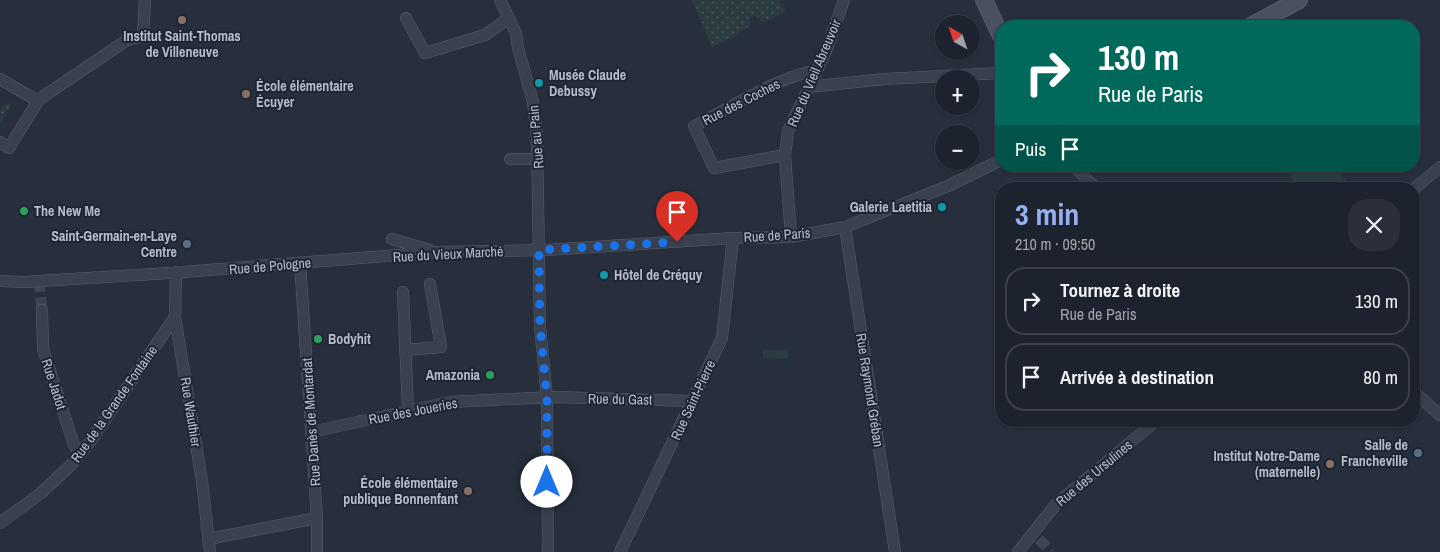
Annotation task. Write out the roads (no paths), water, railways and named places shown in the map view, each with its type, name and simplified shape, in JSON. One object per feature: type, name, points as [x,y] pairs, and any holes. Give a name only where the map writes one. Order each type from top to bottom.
[{"type":"main road","points":[[984,0],[995,23]]},
{"type":"main road","points":[[1262,20],[1299,0]]},
{"type":"street","points":[[5,145],[38,101],[127,40],[143,36],[145,0]]},
{"type":"street","name":"Rue au Pain","points":[[500,0],[516,33],[518,48],[533,102],[538,159],[540,327],[547,398],[548,552]]},
{"type":"street","name":"Rue du Vieil Abreuvoir","points":[[791,237],[785,155],[788,131],[826,51],[844,0]]},
{"type":"street","points":[[406,18],[425,53],[485,35],[509,18]]},
{"type":"street","name":"Rue des Coches","points":[[785,155],[714,168],[694,126],[780,81],[816,70]]},
{"type":"street","points":[[808,87],[885,79],[995,74]]},
{"type":"street","points":[[0,79],[38,101]]},
{"type":"street","points":[[510,159],[538,159]]},
{"type":"street","name":"Rue de Paris","points":[[539,250],[734,238],[791,237],[846,227],[948,186],[995,163]]},
{"type":"street","points":[[1420,184],[1440,167]]},
{"type":"street","points":[[1080,172],[1089,182]]},
{"type":"street","name":"Rue Raymond Gréban","points":[[846,227],[895,552]]},
{"type":"street","name":"Rue Saint-Pierre","points":[[620,552],[722,338],[734,238]]},
{"type":"street","points":[[392,239],[436,252]]},
{"type":"street","name":"Rue du Vieux Marché","points":[[356,259],[436,252],[539,250]]},
{"type":"street","name":"Rue de Pologne","points":[[0,280],[24,282],[356,259]]},
{"type":"street","name":"Rue Danès de Montardat","points":[[300,262],[317,518],[317,552]]},
{"type":"street","name":"Rue Wauthier","points":[[176,272],[175,317],[202,481],[210,552]]},
{"type":"street","points":[[405,350],[441,347],[430,284]]},
{"type":"street","points":[[403,292],[408,411]]},
{"type":"street","name":"Rue Jadot","points":[[42,310],[43,349],[74,445],[80,454]]},
{"type":"street","name":"Rue de la Grande Fontaine","points":[[0,523],[41,493],[89,444],[175,317]]},
{"type":"street","name":"Rue du Gast","points":[[547,398],[693,401]]},
{"type":"street","name":"Rue des Joueries","points":[[311,432],[450,402],[547,398]]},
{"type":"street","points":[[1420,398],[1440,416]]},
{"type":"street","name":"Rue des Ursulines","points":[[1018,552],[1036,536],[1056,504],[1149,427]]},
{"type":"street","points":[[208,539],[317,518]]},
{"type":"tunnel","points":[[39,281],[42,310]]},
{"type":"tunnel","points":[[1039,539],[1051,552]]},
{"type":"place","name":"Institut Saint-Thomas de Villeneuve","points":[[182,20]]},
{"type":"place","name":"Musée Claude Debussy","points":[[539,83]]},
{"type":"place","name":"École élémentaire Écuyer","points":[[246,94]]},
{"type":"place","name":"Galerie Laetitia","points":[[942,207]]},
{"type":"place","name":"The New Me","points":[[24,211]]},
{"type":"place","name":"Saint-Germain-en-Laye Centre","points":[[187,244]]},
{"type":"place","name":"Hôtel de Créquy","points":[[604,275]]},
{"type":"place","name":"Bodyhit","points":[[318,339]]},
{"type":"place","name":"Amazonia","points":[[490,375]]},
{"type":"place","name":"Salle de Francheville","points":[[1418,453]]},
{"type":"place","name":"Institut Notre-Dame (maternelle)","points":[[1330,464]]},
{"type":"place","name":"École élémentaire publique Bonnenfant","points":[[468,491]]}]
